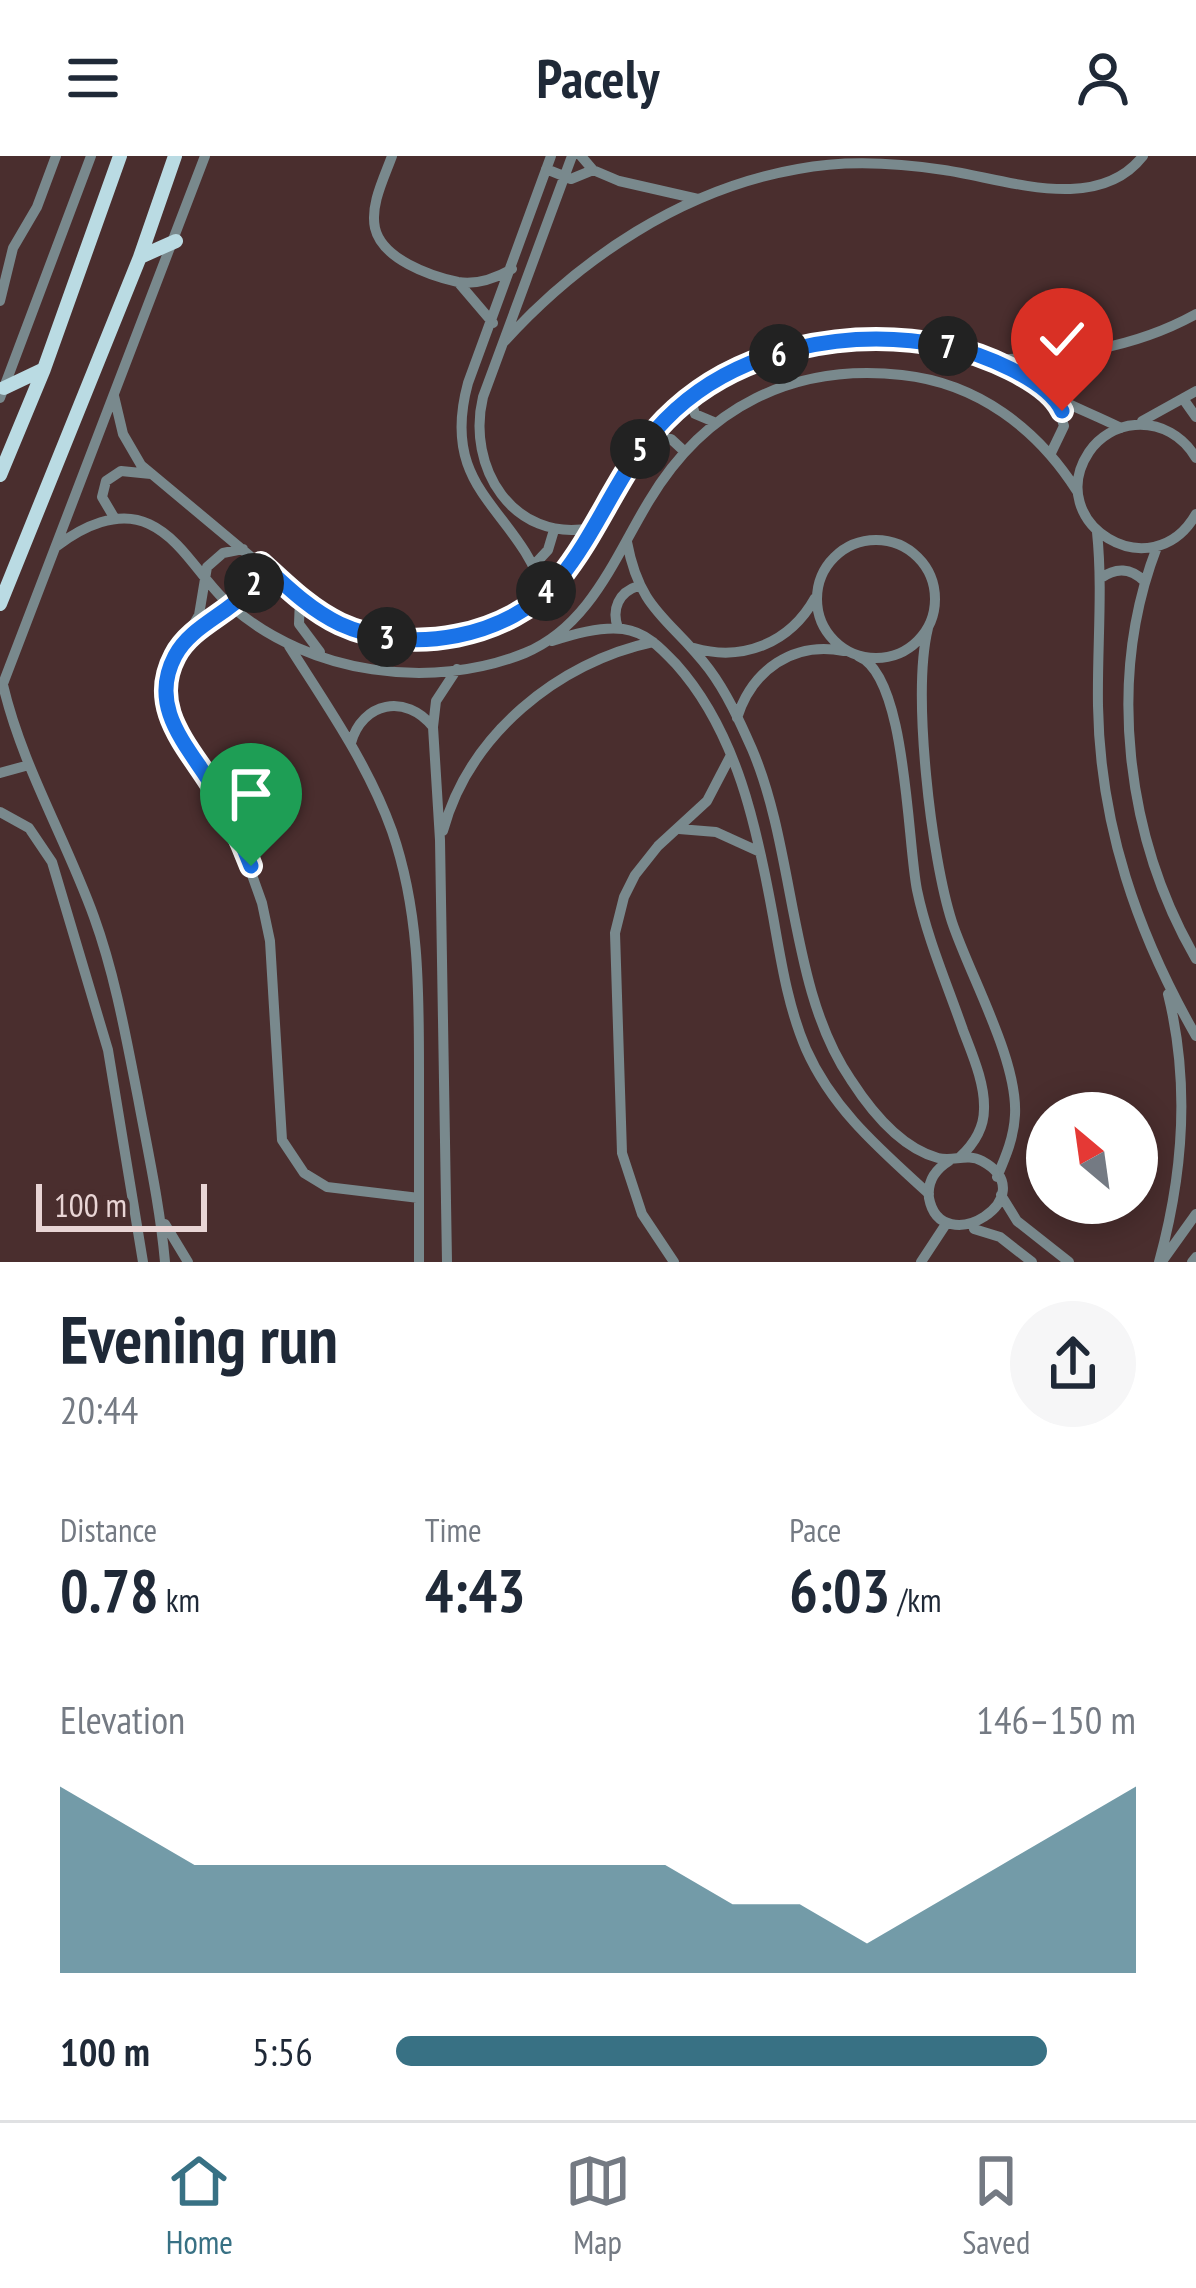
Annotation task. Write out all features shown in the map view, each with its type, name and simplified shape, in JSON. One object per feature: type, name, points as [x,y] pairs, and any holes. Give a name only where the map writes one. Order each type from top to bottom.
[{"type":"main road","points":[[0,475],[44,369],[120,156]]},
{"type":"main road","points":[[0,604],[140,257],[175,156]]},
{"type":"main road","points":[[140,257],[176,241]]},
{"type":"main road","points":[[2,393],[44,369]]},
{"type":"street","points":[[0,301],[6,246],[37,207],[56,156]]},
{"type":"street","points":[[2,393],[91,156]]},
{"type":"street","points":[[165,1262],[161,1217],[128,1046],[95,921],[2,688],[205,156]]},
{"type":"street","points":[[392,156],[374,214],[379,240],[398,259],[458,282],[486,280],[512,269]]},
{"type":"street","points":[[544,594],[534,565],[482,496],[463,446],[464,395],[551,156]]},
{"type":"street","points":[[591,528],[554,530],[511,507],[483,462],[480,410],[576,156],[593,170],[645,189],[701,200]]},
{"type":"street","points":[[503,343],[557,288],[652,222],[768,175],[840,165],[941,169],[1024,184],[1093,187],[1115,179],[1143,156]]},
{"type":"street","points":[[546,170],[564,179],[593,170]]},
{"type":"street","points":[[458,282],[493,323]]},
{"type":"street","points":[[993,360],[1112,348],[1196,314]]},
{"type":"street","points":[[114,396],[128,446],[151,474],[300,598],[350,628],[414,639],[461,634],[519,613],[559,578],[649,439],[690,398],[751,363],[803,346],[864,339],[913,340],[993,360],[1121,428]]},
{"type":"street","points":[[544,643],[586,607],[684,451],[714,422],[746,402],[802,381],[881,373],[938,381],[972,394],[1001,410],[1051,453],[1097,532],[1115,543],[1136,549],[1156,547],[1190,534],[1196,514]]},
{"type":"street","points":[[1077,491],[1081,468],[1092,447],[1196,391]]},
{"type":"street","points":[[1051,453],[1064,426],[1055,397]]},
{"type":"street","points":[[690,398],[695,414],[714,422]]},
{"type":"street","points":[[1184,400],[1196,417]]},
{"type":"street","points":[[1135,425],[1166,429],[1196,458]]},
{"type":"street","points":[[649,439],[666,437],[684,451]]},
{"type":"street","points":[[115,519],[102,497],[106,481],[122,471],[151,474]]},
{"type":"street","points":[[57,546],[87,527],[136,519],[157,528],[230,606],[287,644],[386,671],[457,669],[513,657],[544,643],[618,628],[653,642],[700,694],[731,755],[760,853],[789,998],[807,1052],[829,1092],[857,1129],[929,1194],[934,1211],[946,1224],[1000,1237],[1032,1262]]},
{"type":"street","points":[[534,565],[548,550],[554,530]]},
{"type":"street","points":[[1097,532],[1101,761],[1124,877],[1162,974],[1196,1036]]},
{"type":"street","points":[[687,645],[724,653],[762,647],[794,626],[817,596],[822,575],[843,550],[873,540],[894,543],[919,558],[933,581],[936,601],[928,628],[923,697],[938,858],[951,919],[1016,1101],[1014,1132],[997,1177]]},
{"type":"street","points":[[627,542],[638,586],[657,615],[712,673],[754,754],[814,998],[827,1037],[863,1097],[917,1149],[985,1162],[997,1177],[1016,1221],[1070,1262]]},
{"type":"street","points":[[1156,547],[1134,626],[1130,745],[1155,871],[1196,959]]},
{"type":"street","points":[[243,549],[217,557],[203,578],[192,632],[170,666],[167,704],[174,729],[236,830],[262,903],[270,941],[282,1140],[294,1164],[327,1187],[419,1198]]},
{"type":"street","points":[[192,632],[230,606],[256,580],[261,563]]},
{"type":"street","points":[[1101,578],[1126,570],[1144,581]]},
{"type":"street","points":[[618,628],[616,605],[625,592],[638,586]]},
{"type":"street","points":[[817,596],[825,629],[866,659],[880,676],[892,708],[917,892],[984,1102],[982,1126],[955,1159],[936,1172],[929,1194]]},
{"type":"street","points":[[300,598],[302,631],[326,658]]},
{"type":"street","points":[[737,718],[748,691],[779,660],[807,650],[898,655],[928,628]]},
{"type":"street","points":[[440,840],[467,775],[524,706],[583,666],[653,642]]},
{"type":"street","points":[[287,644],[351,743],[391,830],[414,921],[419,968],[419,1262]]},
{"type":"street","points":[[452,1262],[446,1242],[440,840],[433,727],[436,701],[457,669]]},
{"type":"street","points":[[351,743],[361,721],[380,707],[404,706],[433,727]]},
{"type":"street","points":[[674,1262],[642,1214],[622,1153],[615,933],[635,874],[706,801],[731,755]]},
{"type":"street","points":[[0,773],[29,765]]},
{"type":"street","points":[[0,812],[29,828],[52,862],[108,1050],[143,1262]]},
{"type":"street","points":[[679,829],[716,832],[760,853]]},
{"type":"street","points":[[1160,1262],[1174,1200],[1181,1117],[1176,1034],[1162,974]]},
{"type":"street","points":[[108,1050],[128,1046]]},
{"type":"street","points":[[903,1170],[915,1164],[917,1149]]},
{"type":"street","points":[[971,1228],[992,1217],[1001,1195]]},
{"type":"street","points":[[1160,1262],[1196,1214]]},
{"type":"street","points":[[161,1217],[188,1262]]},
{"type":"street","points":[[921,1262],[946,1224]]},
{"type":"route","points":[[251,866],[218,795],[174,729],[166,691],[170,666],[183,643],[242,596],[256,580],[261,563],[323,615],[365,633],[431,638],[505,620],[532,604],[559,578],[632,460],[665,420],[690,398],[751,363],[803,346],[864,339],[913,340],[979,354],[1055,397],[1062,411]]}]
